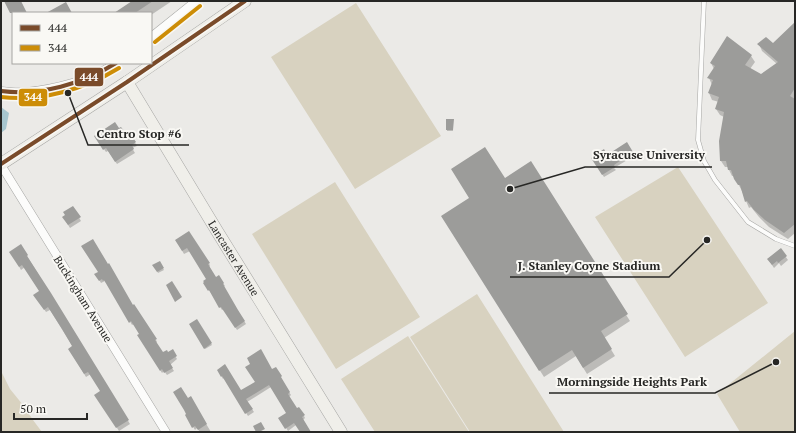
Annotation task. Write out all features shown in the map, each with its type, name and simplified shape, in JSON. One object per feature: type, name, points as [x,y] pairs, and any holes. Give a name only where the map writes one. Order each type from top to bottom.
[{"type":"street","points":[[152,36],[196,1]]},
{"type":"street","points":[[1,164],[127,82],[245,1]]},
{"type":"street","points":[[1,91],[24,92],[67,85],[91,76],[114,64]]},
{"type":"street","name":"Lancaster Avenue","points":[[127,82],[342,432]]},
{"type":"street","name":"Buckingham Avenue","points":[[1,164],[166,432]]},
{"type":"lane","points":[[704,1],[698,140],[704,161],[716,180],[748,222],[776,239],[795,246]]},
{"type":"shaded area","points":[[356,3],[441,136],[355,189],[271,57]]},
{"type":"shaded area","points":[[678,167],[768,303],[685,357],[595,217]]},
{"type":"shaded area","points":[[335,182],[420,317],[336,369],[252,234]]},
{"type":"shaded area","points":[[477,294],[564,432],[470,432],[410,337]]},
{"type":"shaded area","points":[[795,331],[795,432],[740,432],[717,394]]},
{"type":"shaded area","points":[[408,336],[469,432],[375,432],[341,379]]},
{"type":"shaded area","points":[[1,371],[10,389],[42,432],[1,432]]},
{"type":"water","points":[[1,107],[9,113],[6,129],[1,133]]},
{"type":"building","points":[[4,1],[21,1],[26,12],[12,12],[10,13]]},
{"type":"building","points":[[132,1],[153,1],[136,12],[116,12]]},
{"type":"building","points":[[66,2],[71,12],[48,12]]},
{"type":"building","points":[[795,22],[795,88],[790,96],[795,99],[795,224],[784,233],[765,220],[747,201],[745,202],[740,185],[738,185],[734,179],[731,170],[728,170],[726,161],[720,161],[719,141],[724,112],[715,109],[719,97],[708,93],[713,80],[707,78],[715,66],[710,63],[727,36],[752,55],[745,65],[761,74],[778,62],[757,44],[766,37],[773,43]]},
{"type":"building","points":[[446,119],[454,119],[453,130],[446,130]]},
{"type":"building","points":[[115,122],[127,135],[130,133],[136,142],[132,145],[134,149],[115,162],[106,148],[103,150],[94,136]]},
{"type":"building","points":[[627,142],[633,152],[614,165],[615,167],[602,175],[591,158],[604,149],[607,155]]},
{"type":"building","points":[[485,147],[505,178],[531,161],[628,314],[601,331],[612,349],[583,368],[572,350],[539,371],[441,216],[469,198],[451,169]]},
{"type":"building","points":[[73,206],[81,217],[68,225],[62,217],[65,215],[63,212]]},
{"type":"building","points":[[189,231],[210,263],[208,264],[216,277],[219,275],[224,283],[223,284],[245,321],[235,328],[221,307],[219,308],[209,290],[208,291],[203,283],[206,279],[187,248],[182,251],[175,240]]},
{"type":"building","points":[[93,239],[108,264],[109,263],[133,305],[134,304],[157,339],[155,340],[163,352],[167,350],[168,352],[173,349],[177,356],[169,361],[173,368],[164,373],[162,369],[160,371],[137,335],[139,334],[131,321],[129,323],[104,280],[103,281],[102,279],[99,281],[94,274],[98,272],[81,246]]},
{"type":"building","points":[[21,244],[129,420],[116,428],[94,395],[100,391],[88,372],[84,374],[68,349],[72,346],[48,307],[44,310],[33,295],[39,291],[22,265],[19,267],[9,252]]},
{"type":"building","points":[[781,248],[787,256],[778,263],[777,261],[772,265],[767,259]]},
{"type":"building","points":[[160,261],[164,268],[157,272],[152,265]]},
{"type":"building","points":[[172,281],[182,297],[175,302],[166,285]]},
{"type":"building","points":[[197,319],[212,343],[204,349],[189,324]]},
{"type":"building","points":[[261,349],[272,369],[276,367],[282,376],[281,377],[290,392],[288,394],[297,408],[299,407],[305,415],[302,417],[311,432],[300,432],[294,423],[285,429],[278,418],[286,413],[269,385],[246,399],[253,409],[245,414],[217,370],[225,364],[241,390],[255,382],[245,367],[250,364],[247,358]]},
{"type":"building","points":[[181,387],[188,398],[191,396],[207,424],[198,430],[195,426],[192,428],[184,410],[173,392]]},
{"type":"building","points":[[261,422],[265,429],[256,432],[253,426]]},
{"type":"transit line","name":"444","points":[[1,164],[127,82],[245,1]]},
{"type":"transit line","name":"344","points":[[155,42],[200,6]]},
{"type":"transit line","name":"444","points":[[1,91],[31,92],[61,87],[90,77],[114,64]]},
{"type":"transit line","name":"344","points":[[1,97],[32,98],[47,96],[77,88],[119,68]]},
{"type":"place","name":"Centro Stop #6","points":[[68,93]]},
{"type":"place","name":"Syracuse University","points":[[510,189]]},
{"type":"place","name":"J. Stanley Coyne Stadium","points":[[707,240]]},
{"type":"place","name":"Morningside Heights Park","points":[[776,362]]}]
